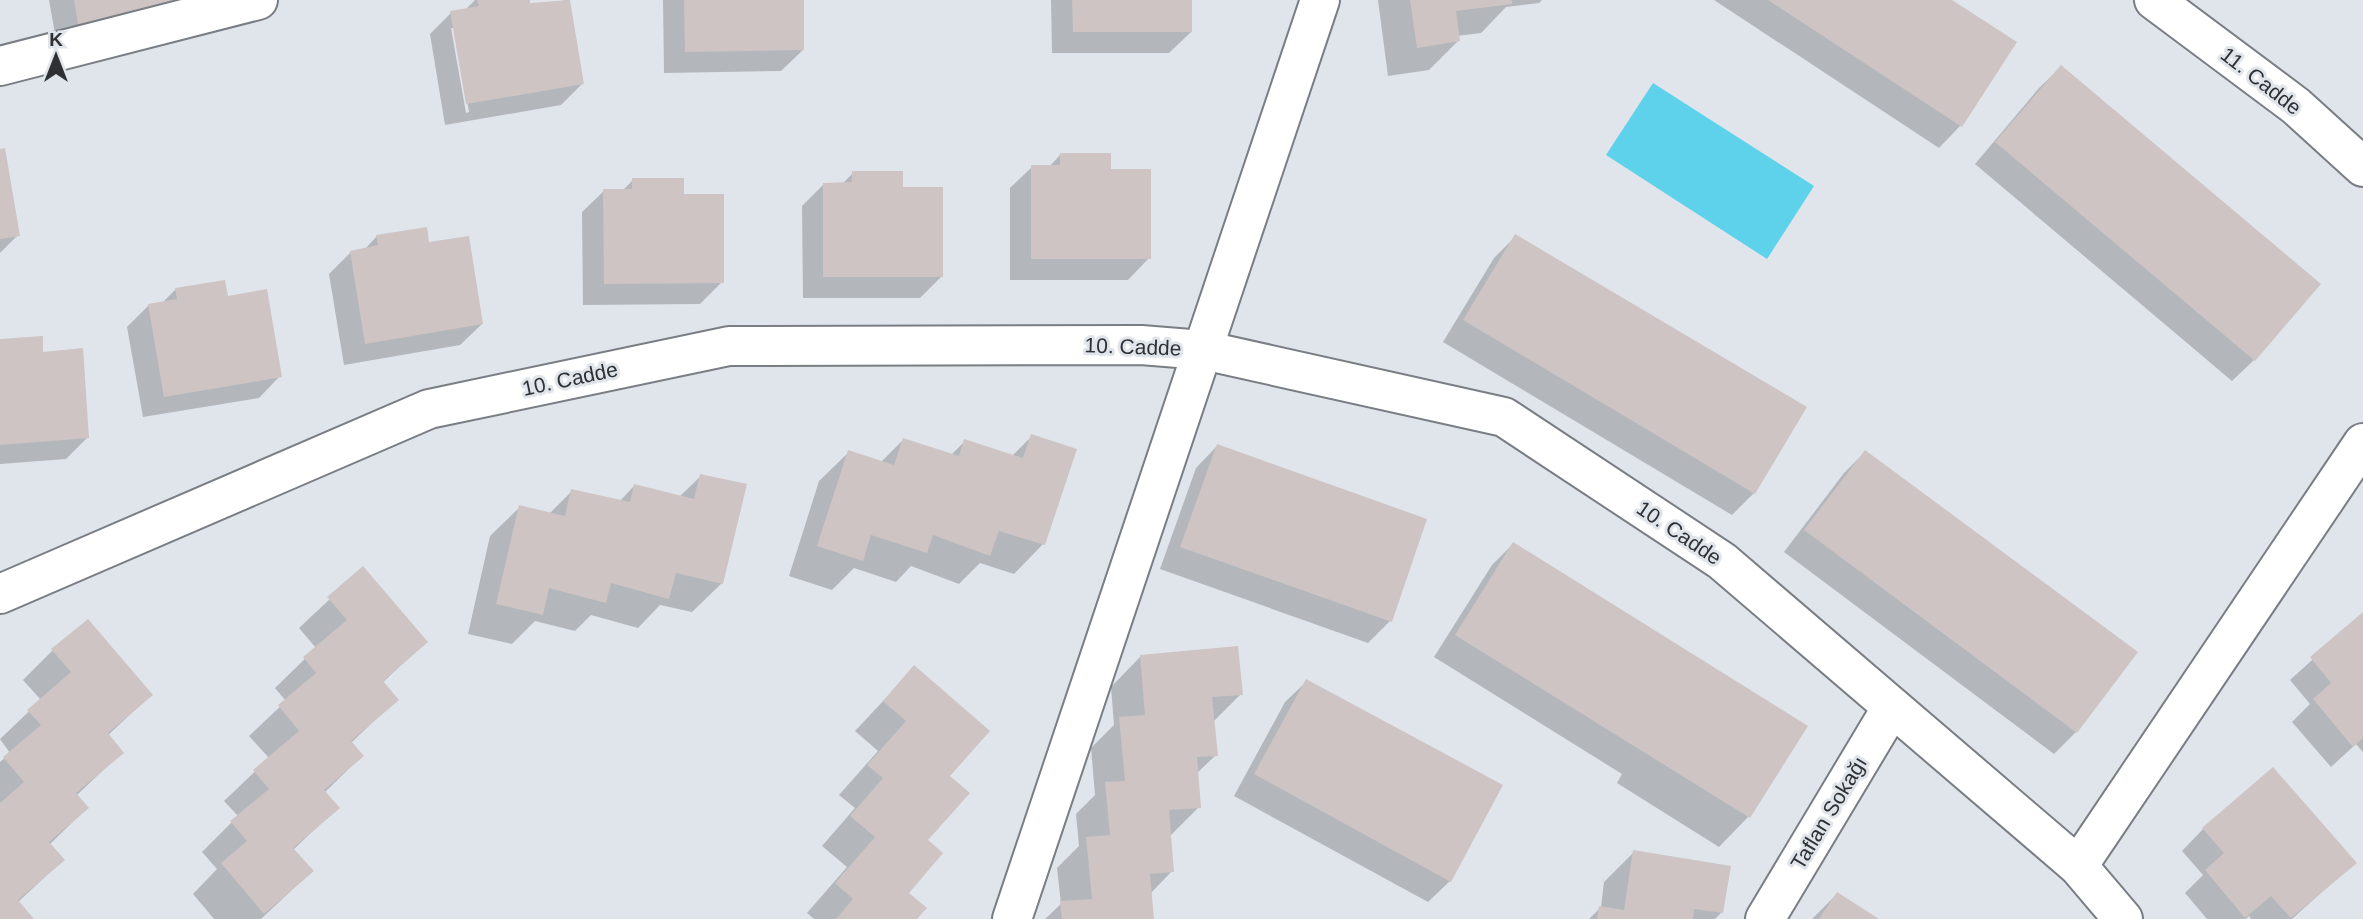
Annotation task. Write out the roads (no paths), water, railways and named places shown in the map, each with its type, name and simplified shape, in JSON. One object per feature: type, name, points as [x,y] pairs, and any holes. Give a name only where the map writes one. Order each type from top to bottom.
[{"type":"street","points":[[0,66],[258,0]]},
{"type":"street","points":[[1012,919],[1320,0]]},
{"type":"street","name":"11. Cadde","points":[[2154,0],[2296,106],[2363,167]]},
{"type":"street","name":"10. Cadde","points":[[0,594],[429,409],[729,346],[1141,345],[1203,350],[1504,417],[1722,561],[2078,866],[2123,919]]},
{"type":"street","points":[[2078,866],[2363,443]]},
{"type":"street","name":"Taflan Sokağı","points":[[1765,919],[1892,707]]},
{"type":"water","points":[[1653,83],[1814,186],[1767,259],[1606,155]]}]
